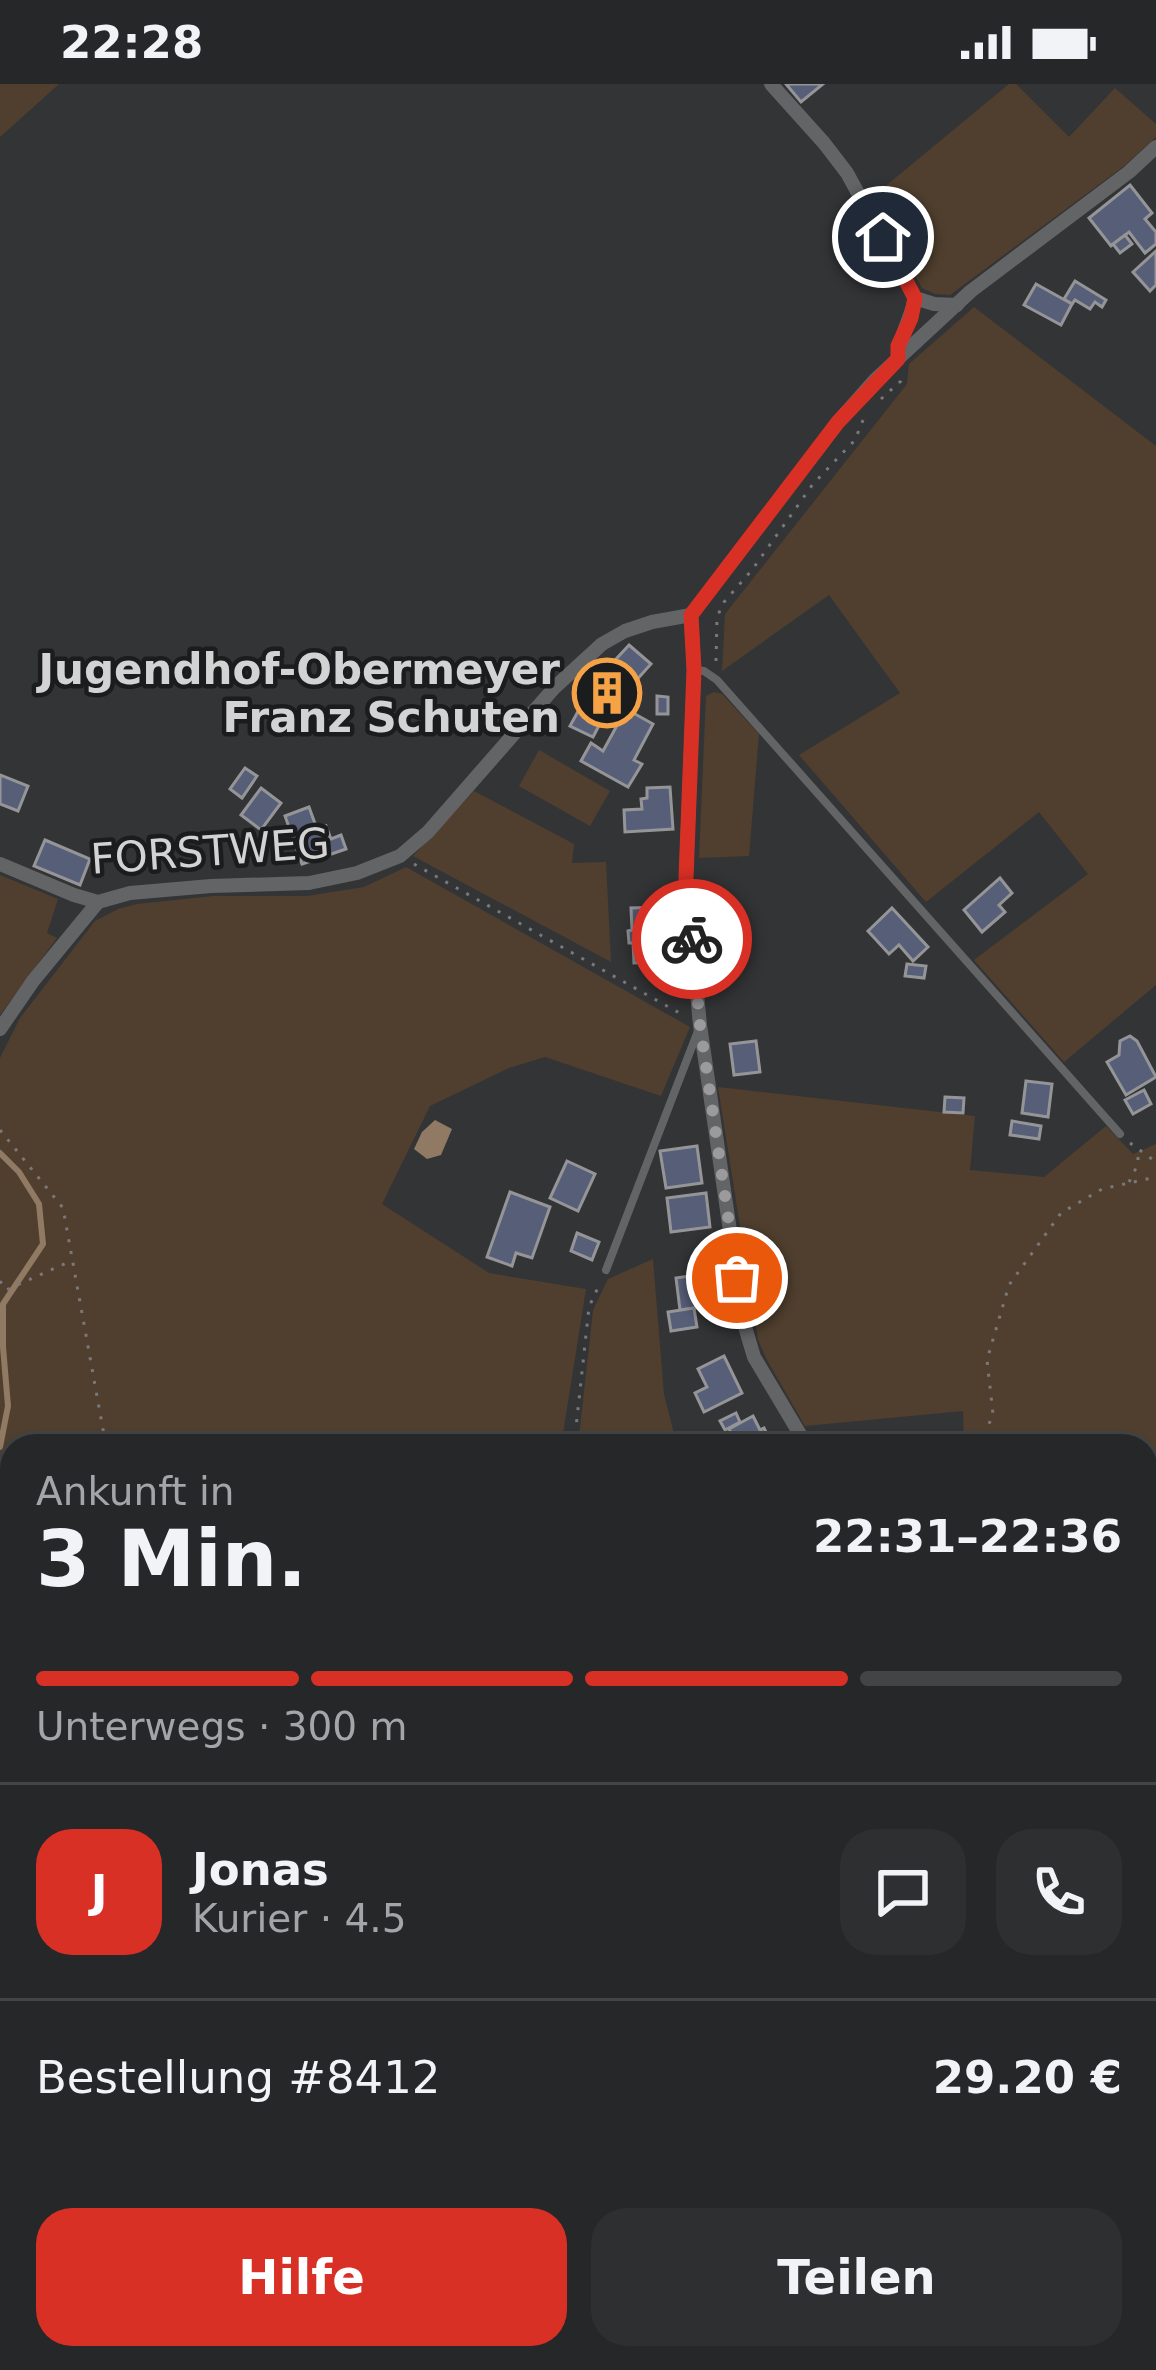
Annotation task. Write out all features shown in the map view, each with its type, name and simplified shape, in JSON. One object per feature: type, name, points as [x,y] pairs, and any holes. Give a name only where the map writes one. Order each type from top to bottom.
[{"type":"street","points":[[771,84],[847,173],[915,298],[898,359]]},
{"type":"street","points":[[800,1434],[754,1358],[743,1320],[700,1025],[686,878],[694,670],[691,615],[838,422],[898,359],[957,305],[1156,146]]},
{"type":"street","points":[[915,298],[957,305]]},
{"type":"street","name":"FORSTWEG","points":[[0,864],[98,902],[130,893],[309,883],[357,873],[400,856],[428,832],[555,687],[602,644],[652,622],[691,615]]},
{"type":"street","points":[[0,1029],[98,902]]},
{"type":"lane","points":[[694,670],[717,680],[1120,1134]]},
{"type":"lane","points":[[606,1270],[700,1025]]},
{"type":"path","points":[[884,397],[901,381],[903,364],[898,359]]},
{"type":"path","points":[[717,680],[718,617],[724,602],[813,484],[855,440],[866,413]]},
{"type":"path","points":[[400,856],[700,1025]]},
{"type":"path","points":[[0,1130],[63,1208],[104,1434]]},
{"type":"path","points":[[1120,1134],[1156,1162]]},
{"type":"path","points":[[1129,1183],[1138,1164],[1138,1150]]},
{"type":"path","points":[[985,1434],[993,1414],[987,1360],[1009,1285],[1061,1214],[1102,1189],[1156,1177]]},
{"type":"path","points":[[0,1280],[6,1290],[73,1261]]},
{"type":"path","points":[[575,1434],[589,1307],[606,1270]]},
{"type":"shaded area","points":[[0,84],[59,84],[0,137]]},
{"type":"shaded area","points":[[1009,84],[1016,84],[1069,137],[1115,88],[1156,124],[1156,137],[950,295],[935,294],[922,288],[871,198]]},
{"type":"shaded area","points":[[974,307],[1156,446],[1156,985],[1064,1062],[974,960],[1088,874],[1039,812],[926,902],[799,755],[900,693],[829,595],[722,671],[725,614],[907,384],[909,364]]},
{"type":"shaded area","points":[[722,694],[759,734],[749,856],[699,858],[706,696]]},
{"type":"shaded area","points":[[539,750],[610,791],[590,826],[519,786]]},
{"type":"shaded area","points":[[474,791],[574,844],[572,863],[606,862],[611,962],[413,856]]},
{"type":"shaded area","points":[[406,867],[690,1027],[661,1096],[545,1057],[509,1068],[430,1106],[382,1204],[489,1273],[586,1289],[563,1434],[0,1434],[0,1058],[20,1018],[95,921],[118,909],[213,896],[307,896],[364,887]]},
{"type":"shaded area","points":[[0,875],[58,899],[47,933],[57,938],[0,1015]]},
{"type":"shaded area","points":[[718,1087],[975,1116],[970,1170],[1044,1177],[1106,1126],[1133,1154],[1156,1144],[1156,1434],[964,1434],[963,1411],[805,1426],[758,1340]]},
{"type":"shaded area","points":[[435,1120],[452,1129],[441,1155],[427,1159],[414,1149]]},
{"type":"shaded area","points":[[653,1259],[664,1394],[674,1434],[579,1434],[593,1310],[608,1279]]},
{"type":"building","points":[[786,84],[823,84],[801,102]]},
{"type":"building","points":[[1130,185],[1152,213],[1145,219],[1156,232],[1156,244],[1145,253],[1129,232],[1111,246],[1089,218]]},
{"type":"building","points":[[1125,235],[1132,244],[1120,253],[1113,244]]},
{"type":"building","points":[[1156,251],[1156,285],[1150,291],[1133,272]]},
{"type":"building","points":[[1075,281],[1106,300],[1102,307],[1095,302],[1090,309],[1064,299]]},
{"type":"building","points":[[1036,284],[1072,304],[1061,325],[1024,305]]},
{"type":"building","name":"Jugendhof-Obermeyer Franz Schuten","points":[[629,645],[651,664],[616,703],[612,701],[593,737],[570,726],[593,684]]},
{"type":"building","points":[[657,696],[668,697],[668,714],[657,714]]},
{"type":"building","points":[[626,709],[653,724],[634,760],[642,764],[628,787],[581,761],[591,743],[603,751]]},
{"type":"building","points":[[245,768],[257,776],[242,798],[230,789]]},
{"type":"building","points":[[0,775],[28,786],[18,811],[0,804]]},
{"type":"building","points":[[670,787],[673,829],[625,832],[624,810],[642,809],[647,788]]},
{"type":"building","points":[[261,788],[281,803],[261,830],[241,815]]},
{"type":"building","points":[[309,807],[317,829],[326,826],[331,839],[341,835],[346,849],[302,864],[285,816]]},
{"type":"building","points":[[45,840],[90,859],[80,885],[34,866]]},
{"type":"building","points":[[1000,878],[1012,893],[999,905],[1005,912],[982,932],[964,910]]},
{"type":"building","points":[[660,907],[661,918],[670,918],[671,947],[663,947],[664,962],[634,963],[628,931],[632,930],[631,908]]},
{"type":"building","points":[[892,908],[928,947],[913,961],[899,945],[889,954],[868,931]]},
{"type":"building","points":[[907,964],[926,966],[924,978],[905,976]]},
{"type":"building","points":[[1130,1036],[1156,1077],[1126,1095],[1107,1062],[1119,1055],[1120,1041]]},
{"type":"building","points":[[756,1041],[760,1072],[734,1075],[730,1044]]},
{"type":"building","points":[[1026,1081],[1052,1084],[1048,1117],[1022,1113]]},
{"type":"building","points":[[1144,1090],[1151,1104],[1133,1114],[1125,1100]]},
{"type":"building","points":[[945,1097],[964,1098],[963,1113],[944,1112]]},
{"type":"building","points":[[1012,1121],[1041,1126],[1039,1139],[1010,1135]]},
{"type":"building","points":[[697,1146],[702,1183],[666,1188],[660,1151]]},
{"type":"building","points":[[567,1161],[595,1174],[578,1211],[550,1198]]},
{"type":"building","points":[[510,1192],[550,1207],[532,1258],[516,1253],[512,1266],[487,1257]]},
{"type":"building","points":[[706,1193],[710,1227],[671,1232],[667,1198]]},
{"type":"building","points":[[577,1233],[599,1242],[592,1260],[571,1251]]},
{"type":"building","points":[[718,1272],[723,1304],[680,1310],[676,1278]]},
{"type":"building","points":[[694,1308],[697,1327],[671,1331],[668,1312]]},
{"type":"building","points":[[724,1356],[742,1393],[704,1412],[695,1393],[707,1387],[698,1369]]},
{"type":"building","points":[[736,1413],[740,1422],[725,1430],[720,1421]]},
{"type":"building","points":[[753,1416],[767,1434],[732,1434],[729,1429]]},
{"type":"waterway","points":[[0,1153],[39,1204],[43,1244],[3,1304],[8,1406],[3,1434]]},
{"type":"way so far","points":[[692,939],[737,1278]]},
{"type":"place","name":"Jugendhof-Obermeyer Franz Schuten","points":[[607,693]]},
{"type":"route","points":[[692,939],[686,878],[694,670],[691,615],[838,422],[898,359],[915,298],[883,237]]}]
